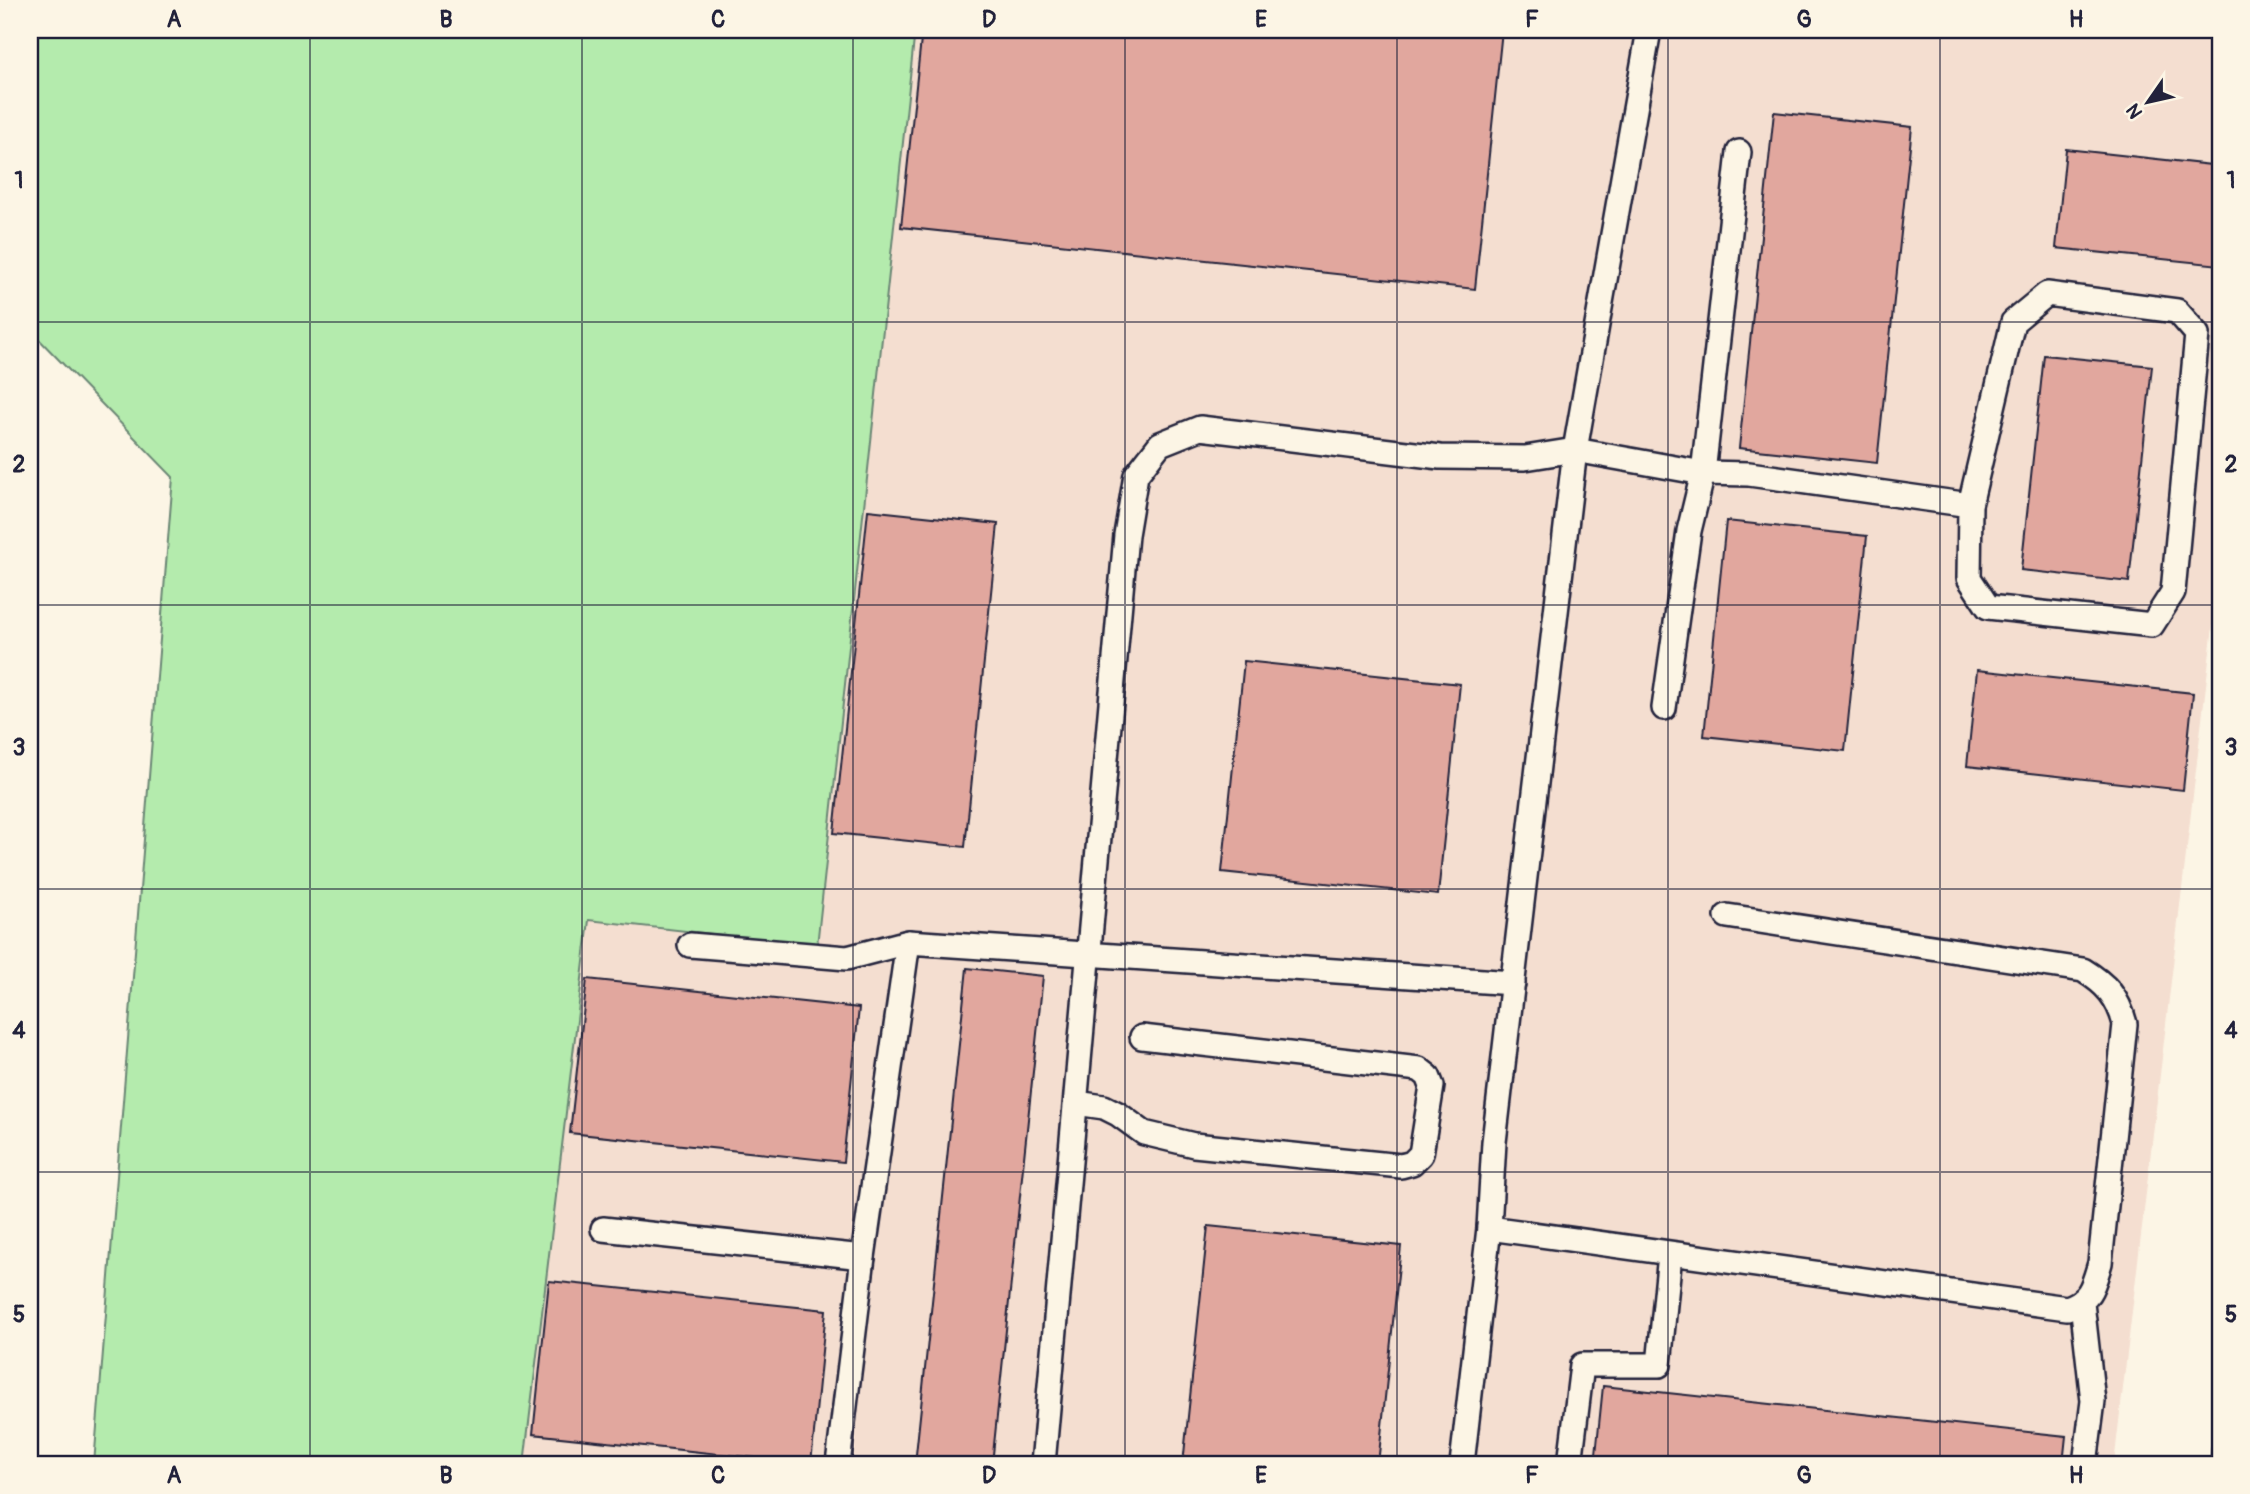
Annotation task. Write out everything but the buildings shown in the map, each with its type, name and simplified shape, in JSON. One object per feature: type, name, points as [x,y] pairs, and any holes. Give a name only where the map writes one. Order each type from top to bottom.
[{"type":"lane","points":[[1462,1464],[1489,1228],[1494,1142],[1575,450],[1649,30]]},
{"type":"lane","points":[[1664,708],[1689,531],[1703,473],[1739,152]]},
{"type":"lane","points":[[2047,294],[2177,311],[2197,334],[2174,592],[2152,625],[1988,607],[1969,578],[1970,505],[2013,322],[2047,294]]},
{"type":"lane","points":[[1043,1464],[1126,535],[1136,475],[1160,444],[1200,428],[1440,457],[1525,458],[1575,450],[1703,473],[1749,474],[1970,505]]},
{"type":"lane","points":[[1489,1228],[2067,1308],[2082,1303],[2093,1286],[2100,1264],[2125,1024],[2121,1007],[2102,981],[2083,970],[1727,916]]},
{"type":"lane","points":[[690,945],[847,958],[908,942],[1513,983]]},
{"type":"lane","points":[[838,1464],[863,1257],[908,942]]},
{"type":"lane","points":[[1076,1104],[1104,1107],[1144,1133],[1194,1145],[1401,1166],[1412,1163],[1421,1154],[1432,1086],[1428,1076],[1419,1069],[1142,1037]]},
{"type":"lane","points":[[603,1229],[863,1257]]},
{"type":"lane","points":[[1570,1464],[1582,1365],[1659,1366],[1670,1254]]},
{"type":"lane","points":[[2082,1303],[2093,1401],[2085,1464]]},
{"type":"shaded area","points":[[915,30],[2220,30],[2220,567],[2114,1464],[524,1464],[589,919],[817,946]]},
{"type":"green space","points":[[30,30],[915,30],[817,946],[589,920],[524,1464],[94,1464],[173,477],[30,330]]},
{"type":"railway","points":[[2213,1464],[2220,1399]]}]
